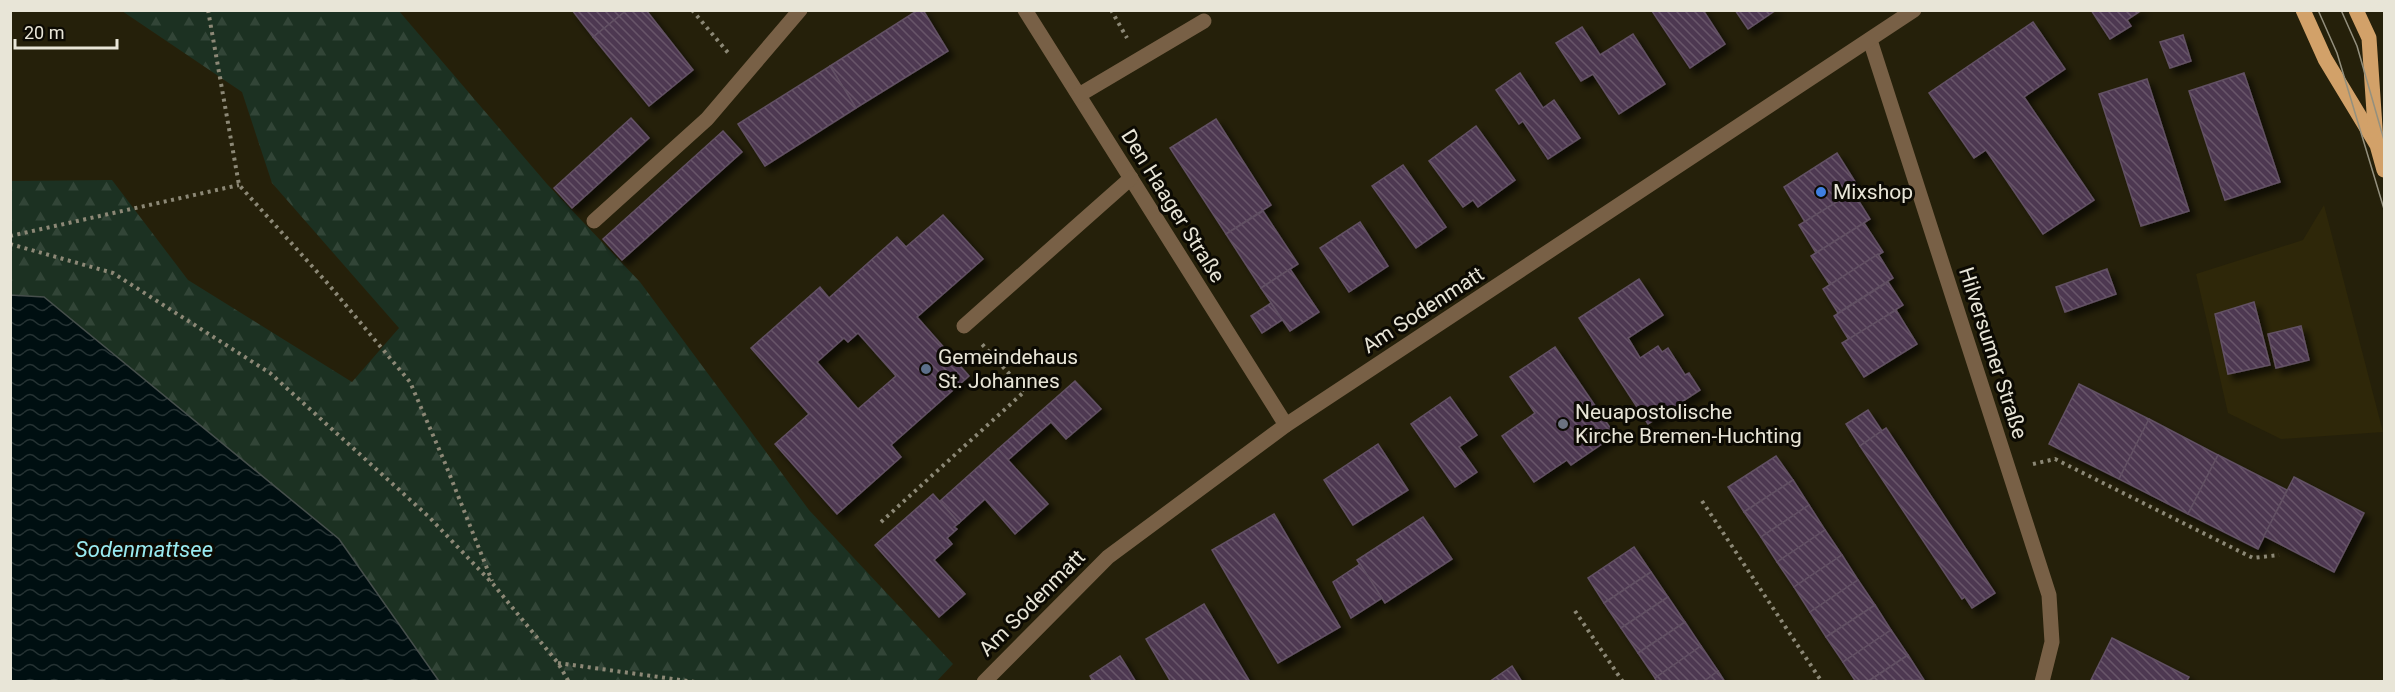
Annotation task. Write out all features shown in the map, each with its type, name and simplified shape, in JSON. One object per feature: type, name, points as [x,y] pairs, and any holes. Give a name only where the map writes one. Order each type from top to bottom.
[{"type":"main road","points":[[2303,10],[2325,59],[2377,146],[2385,170]]},
{"type":"main road","points":[[2356,10],[2369,38],[2377,146]]},
{"type":"street","points":[[594,221],[707,118],[800,10]]},
{"type":"street","name":"Den Haager Straße","points":[[1025,10],[1286,424]]},
{"type":"street","name":"Am Sodenmatt","points":[[984,681],[1108,557],[1286,424],[1914,10]]},
{"type":"street","points":[[1079,95],[1204,21]]},
{"type":"street","name":"Hilversumer Straße","points":[[1870,40],[2049,595],[2052,642],[2042,681]]},
{"type":"street","points":[[964,326],[1131,178]]},
{"type":"path","points":[[208,10],[239,185],[329,285],[410,382],[493,584]]},
{"type":"path","points":[[692,10],[746,74]]},
{"type":"path","points":[[1111,10],[1139,59]]},
{"type":"path","points":[[10,236],[239,185]]},
{"type":"path","points":[[10,244],[113,273],[270,373],[428,516],[493,584],[558,663],[569,681]]},
{"type":"path","points":[[881,522],[1025,391],[964,326]]},
{"type":"path","points":[[2008,469],[2055,459],[2253,558],[2279,555]]},
{"type":"path","points":[[1702,501],[1822,681]]},
{"type":"path","points":[[1575,611],[1623,681]]},
{"type":"path","points":[[558,663],[696,681]]},
{"type":"shaded area","points":[[2324,205],[2383,432],[2281,439],[2228,413],[2196,274],[2303,240]]},
{"type":"green space","points":[[122,11],[399,11],[547,184],[640,282],[809,510],[953,664],[936,682],[439,681],[339,539],[44,297],[11,295],[10,181],[112,180],[188,280],[352,382],[399,328],[272,183],[242,92]]},
{"type":"water","name":"Sodenmattsee","points":[[10,295],[44,297],[339,539],[439,681],[11,681]]},
{"type":"building","points":[[572,10],[627,10],[593,37]]},
{"type":"building","points":[[627,10],[646,10],[693,70],[649,106],[593,37]]},
{"type":"building","points":[[918,10],[923,10],[948,51],[856,108],[830,66]]},
{"type":"building","points":[[1703,10],[1725,44],[1690,68],[1652,11]]},
{"type":"building","points":[[1735,10],[1776,10],[1748,29]]},
{"type":"building","points":[[2091,10],[2142,10],[2127,20],[2131,26],[2110,39]]},
{"type":"building","points":[[2033,22],[2065,69],[2024,97],[2094,200],[2043,234],[1986,150],[1974,158],[1929,93]]},
{"type":"building","points":[[1582,27],[1600,55],[1633,34],[1665,84],[1619,114],[1593,74],[1581,81],[1556,43]]},
{"type":"building","points":[[2183,35],[2191,61],[2170,68],[2160,42]]},
{"type":"building","points":[[830,66],[856,108],[765,166],[738,124]]},
{"type":"building","points":[[1520,73],[1543,108],[1554,100],[1580,138],[1548,159],[1523,121],[1519,124],[1496,90]]},
{"type":"building","points":[[2244,73],[2280,182],[2225,200],[2189,91]]},
{"type":"building","points":[[2147,79],[2189,211],[2141,226],[2099,94]]},
{"type":"building","points":[[631,118],[649,138],[572,208],[554,188]]},
{"type":"building","points":[[1216,119],[1271,205],[1226,234],[1170,148]]},
{"type":"building","points":[[1476,126],[1515,180],[1478,207],[1473,200],[1463,207],[1429,161]]},
{"type":"building","points":[[723,131],[742,152],[622,260],[603,239]]},
{"type":"building","points":[[1837,153],[1859,188],[1805,222],[1784,187]]},
{"type":"building","points":[[1403,165],[1446,227],[1416,248],[1372,186]]},
{"type":"building","points":[[1853,192],[1870,219],[1816,253],[1799,225]]},
{"type":"building","points":[[1263,211],[1298,264],[1261,288],[1226,234]]},
{"type":"building","name":"Gemeindehaus St. Johannes","points":[[943,215],[983,259],[917,317],[969,376],[891,445],[901,457],[837,514],[775,444],[809,414],[751,348],[820,287],[829,298],[897,237],[906,247]],"holes":[[[858,333],[896,376],[858,409],[817,362],[844,338],[848,342]]]},
{"type":"building","points":[[1360,222],[1388,266],[1349,292],[1320,248]]},
{"type":"building","points":[[1864,223],[1883,252],[1830,285],[1811,256]]},
{"type":"building","points":[[1878,254],[1893,278],[1838,313],[1823,289]]},
{"type":"building","points":[[1290,269],[1319,312],[1290,331],[1261,288]]},
{"type":"building","points":[[2107,269],[2116,294],[2065,312],[2056,287]]},
{"type":"building","points":[[1639,279],[1663,315],[1628,338],[1640,358],[1658,346],[1662,352],[1668,348],[1685,375],[1689,373],[1700,390],[1648,424],[1579,318]]},
{"type":"building","points":[[1888,282],[1903,305],[1849,340],[1834,316]]},
{"type":"building","points":[[2254,302],[2270,365],[2228,374],[2215,314]]},
{"type":"building","points":[[1271,303],[1282,320],[1262,333],[1251,316]]},
{"type":"building","points":[[1896,310],[1917,344],[1864,377],[1842,343]]},
{"type":"building","points":[[2301,326],[2309,360],[2276,368],[2268,334]]},
{"type":"building","name":"Neuapostolische Kirche Bremen-Huchting","points":[[1555,347],[1615,435],[1571,465],[1567,460],[1534,482],[1502,436],[1535,413],[1510,377]]},
{"type":"building","points":[[1075,381],[1101,409],[1066,439],[1051,422],[1008,460],[998,449]]},
{"type":"building","points":[[2079,384],[2149,419],[2119,479],[2049,444]]},
{"type":"building","points":[[1450,397],[1477,435],[1459,447],[1477,472],[1455,487],[1411,424]]},
{"type":"building","points":[[1868,410],[1882,431],[1860,446],[1846,424]]},
{"type":"building","points":[[2149,419],[2218,455],[2188,514],[2119,479]]},
{"type":"building","points":[[1886,428],[1995,593],[1972,608],[1965,597],[1962,599],[1860,446]]},
{"type":"building","points":[[1378,444],[1408,490],[1353,525],[1324,480]]},
{"type":"building","points":[[998,449],[1048,504],[1015,534],[985,499],[959,523],[940,501]]},
{"type":"building","points":[[2218,455],[2287,490],[2258,549],[2188,514]]},
{"type":"building","points":[[1776,456],[1793,480],[1744,512],[1728,487]]},
{"type":"building","points":[[2294,477],[2364,513],[2334,572],[2264,536]]},
{"type":"building","points":[[1793,480],[1809,505],[1761,537],[1744,512]]},
{"type":"building","points":[[933,494],[959,523],[954,527],[957,529],[947,538],[952,544],[934,560],[965,594],[939,617],[875,545]]},
{"type":"building","points":[[1809,505],[1825,530],[1777,562],[1761,537]]},
{"type":"building","points":[[1274,514],[1340,627],[1278,663],[1212,550]]},
{"type":"building","points":[[1423,517],[1452,559],[1385,603],[1357,560]]},
{"type":"building","points":[[1825,530],[1842,555],[1794,587],[1777,562]]},
{"type":"building","points":[[1634,547],[1651,572],[1604,603],[1588,578]]},
{"type":"building","points":[[1842,555],[1858,580],[1810,612],[1794,587]]},
{"type":"building","points":[[1360,564],[1382,598],[1351,618],[1333,582]]},
{"type":"building","points":[[1651,572],[1668,597],[1621,628],[1604,603]]},
{"type":"building","points":[[1858,580],[1875,605],[1826,637],[1810,612]]},
{"type":"building","points":[[1668,597],[1685,622],[1638,653],[1621,628]]},
{"type":"building","points":[[1204,604],[1250,682],[1171,682],[1146,639]]},
{"type":"building","points":[[1875,605],[1891,630],[1843,662],[1826,637]]},
{"type":"building","points":[[1685,622],[1701,646],[1655,678],[1638,653]]},
{"type":"building","points":[[1891,630],[1908,655],[1867,682],[1856,682],[1843,662]]},
{"type":"building","points":[[2112,638],[2189,677],[2186,682],[2090,682]]},
{"type":"building","points":[[1701,646],[1718,671],[1703,682],[1657,682],[1655,678]]},
{"type":"building","points":[[1908,655],[1924,680],[1867,682]]},
{"type":"building","points":[[1120,656],[1136,682],[1093,682],[1090,676]]},
{"type":"building","points":[[1512,666],[1522,682],[1489,682]]},
{"type":"building","points":[[1718,671],[1725,682],[1703,682]]},
{"type":"tram line","points":[[2318,10],[2337,53],[2384,209]]},
{"type":"tram line","points":[[2341,10],[2357,46],[2384,140]]},
{"type":"place","name":"Mixshop","points":[[1821,192]]},
{"type":"place","name":"Gemeindehaus St. Johannes","points":[[926,369]]},
{"type":"place","name":"Neuapostolische Kirche Bremen-Huchting","points":[[1563,424]]}]
